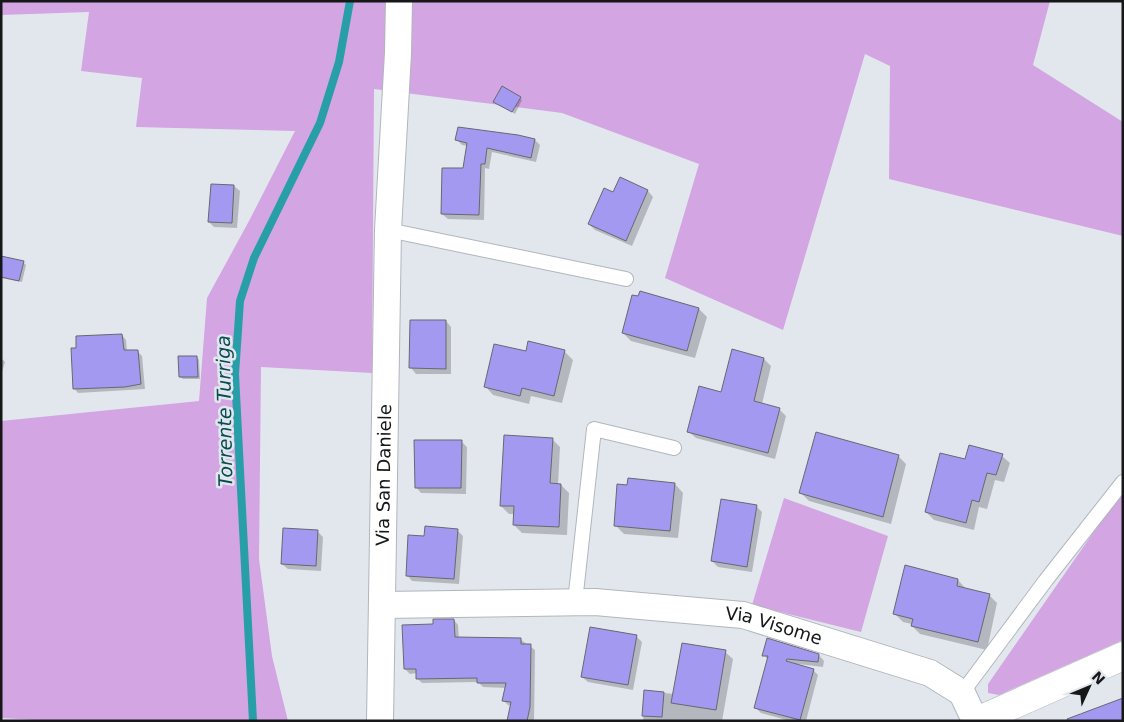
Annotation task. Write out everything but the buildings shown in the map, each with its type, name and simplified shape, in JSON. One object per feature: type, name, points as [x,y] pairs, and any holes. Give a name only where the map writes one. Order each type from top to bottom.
[{"type":"street","name":"Via San Daniele","points":[[380,721],[388,230],[399,1]]},
{"type":"street","name":"Via Visome","points":[[382,605],[595,602],[742,615],[930,673],[962,693]]},
{"type":"street","points":[[962,693],[977,721],[1123,656]]},
{"type":"lane","points":[[388,230],[626,279]]},
{"type":"lane","points":[[575,602],[594,429],[674,448]]},
{"type":"lane","points":[[962,693],[1046,580],[1123,482]]},
{"type":"shaded area","points":[[1,1],[1050,1],[1033,65],[1123,122],[1123,236],[889,179],[890,66],[865,54],[783,330],[665,278],[699,164],[562,113],[374,89],[372,373],[261,367],[259,559],[272,656],[288,721],[53,721],[1,718],[1,421],[199,401],[207,298],[295,131],[136,127],[142,78],[81,71],[89,12],[1,15]]},
{"type":"shaded area","points":[[1123,494],[1123,640],[999,695],[988,693],[988,684],[1102,520]]},
{"type":"shaded area","points":[[784,498],[888,536],[861,632],[752,605]]},
{"type":"waterway","name":"Torrente Turriga","points":[[253,721],[235,374],[240,301],[254,258],[320,123],[339,62],[350,1]]}]
